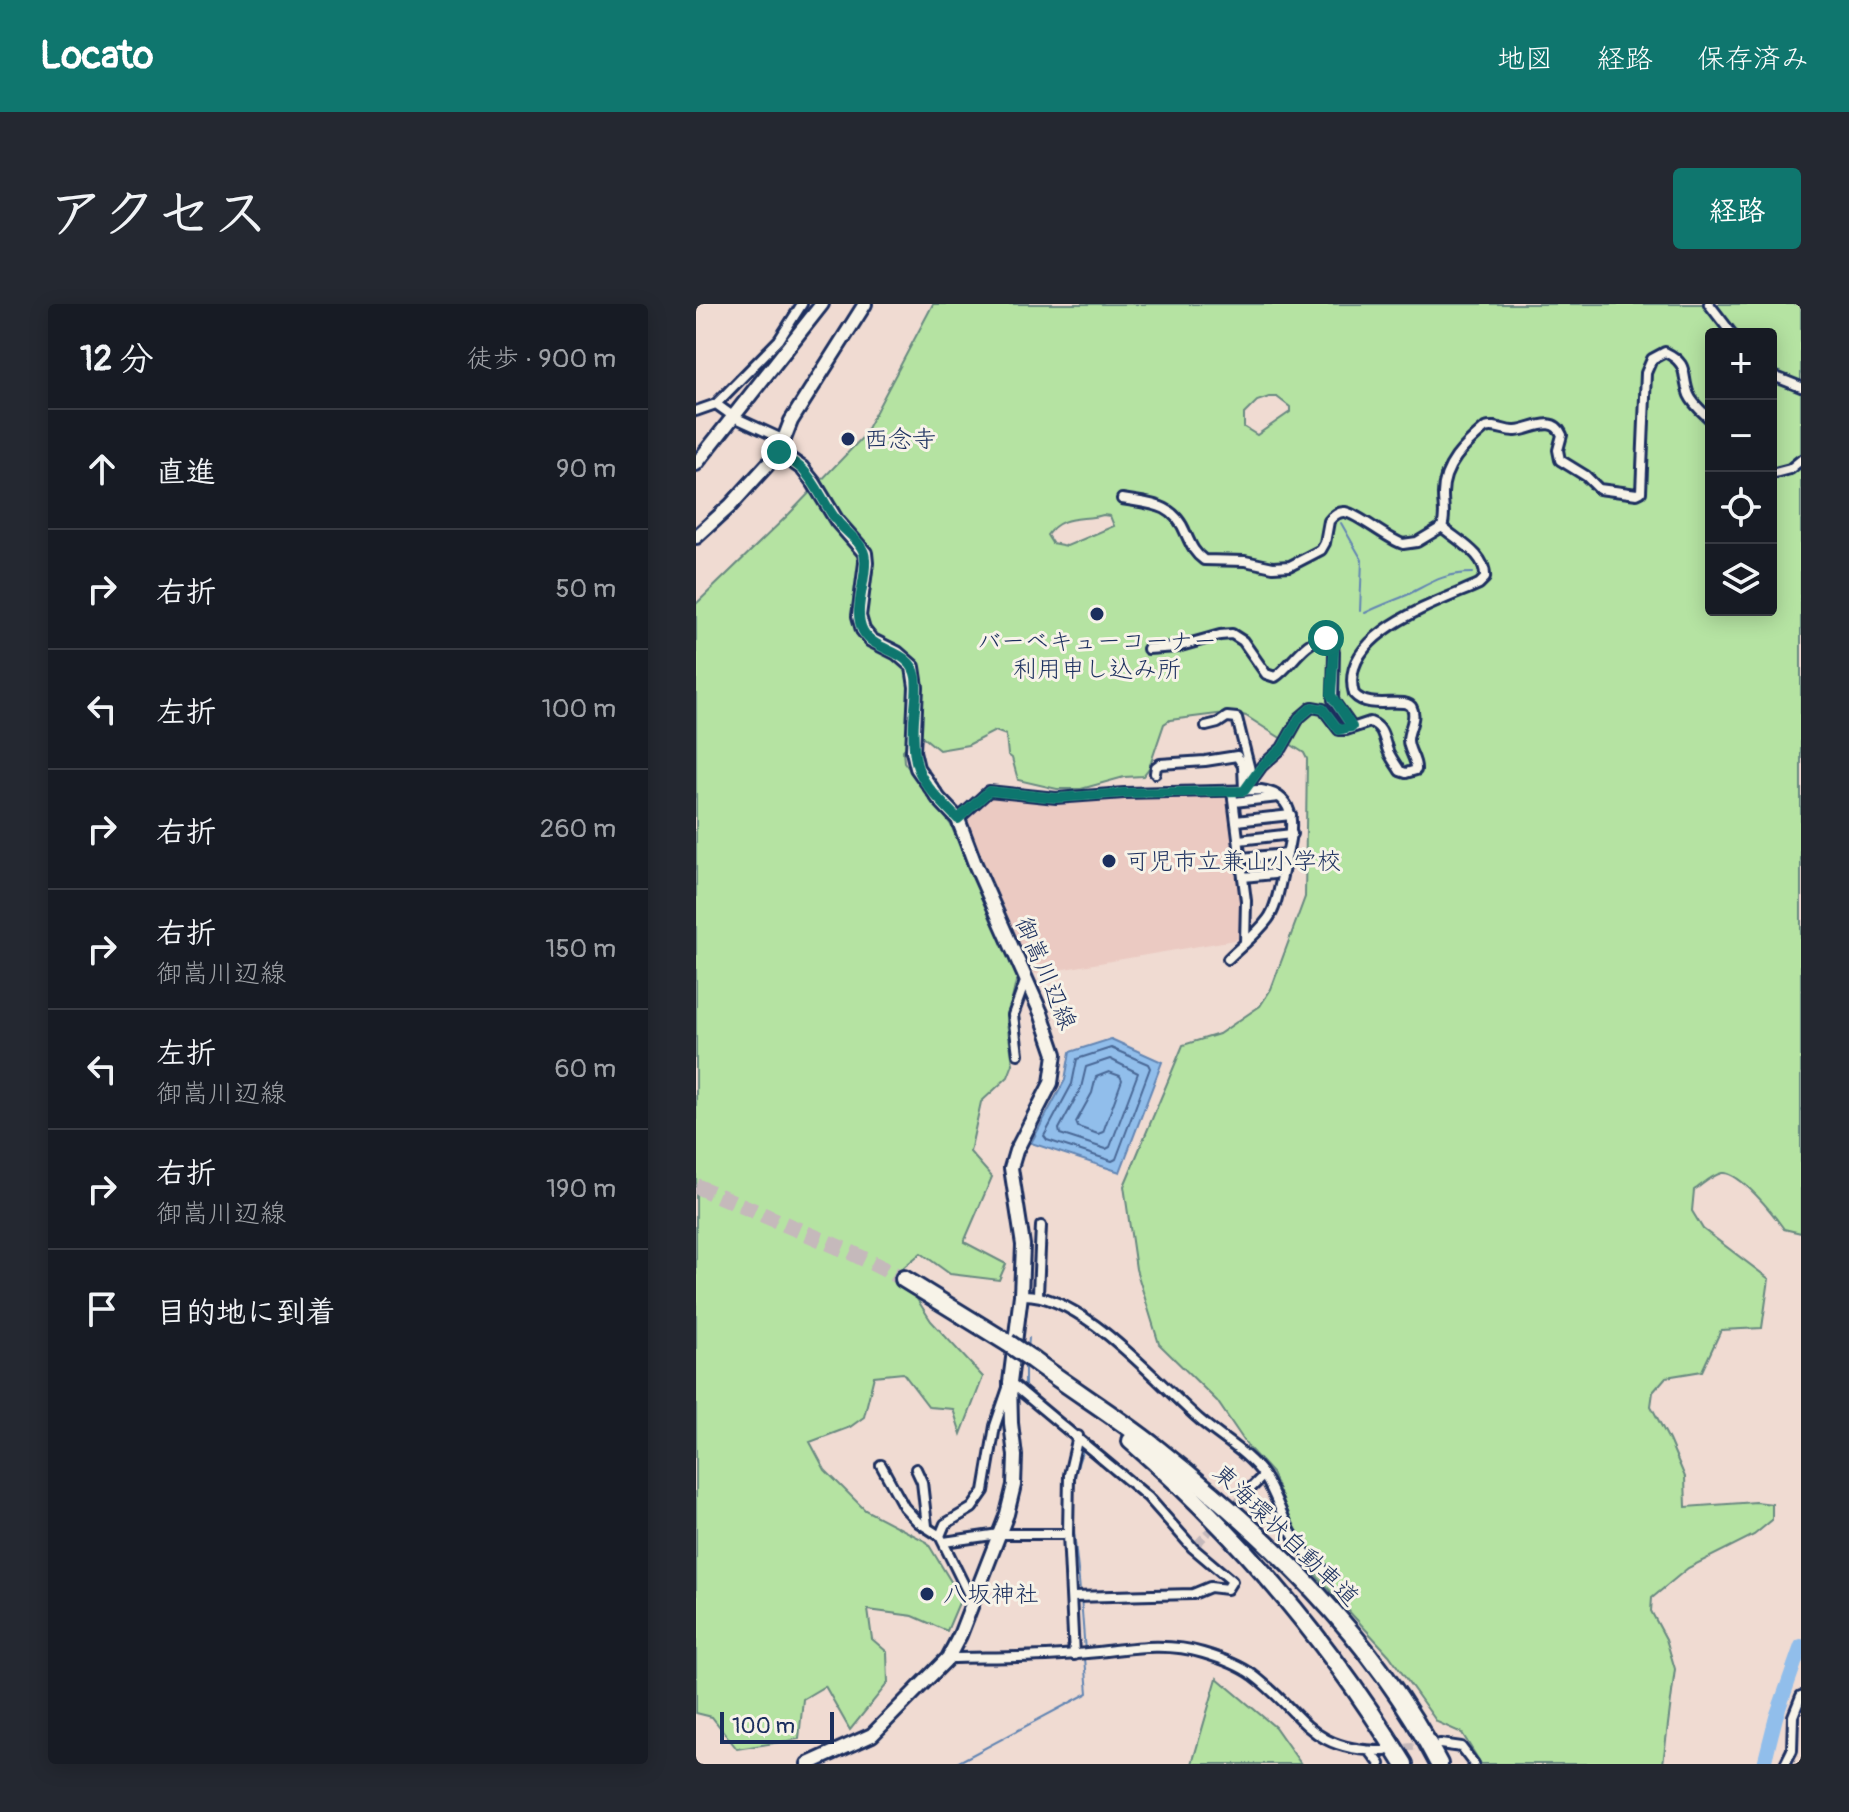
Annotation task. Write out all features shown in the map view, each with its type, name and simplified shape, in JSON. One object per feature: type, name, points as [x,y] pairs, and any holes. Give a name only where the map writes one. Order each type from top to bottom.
[{"type":"highway","name":"東海環状自動車道","points":[[904,1279],[1008,1343],[1154,1446],[1241,1519],[1302,1577],[1364,1648],[1439,1764]]},
{"type":"highway","name":"東海環状自動車道","points":[[1060,1380],[1148,1456],[1257,1564],[1339,1667],[1404,1764]]},
{"type":"main road","points":[[696,464],[822,304]]},
{"type":"main road","points":[[696,537],[730,506],[781,446],[791,421],[865,304]]},
{"type":"main road","name":"御嵩川辺線","points":[[781,446],[814,483],[837,521],[865,553],[859,616],[863,630],[871,640],[897,653],[913,667],[916,687],[914,761],[921,776],[958,819],[1051,1038],[1055,1054],[1051,1083],[1016,1151],[1011,1168],[1023,1245],[1021,1295],[1010,1382],[1014,1485],[999,1534],[948,1658],[872,1735],[808,1764]]},
{"type":"street","points":[[696,411],[716,404],[779,340],[802,304]]},
{"type":"street","points":[[1709,304],[1727,328]]},
{"type":"street","points":[[1122,499],[1166,508],[1176,514],[1192,549],[1204,560],[1245,561],[1273,567],[1293,565],[1321,550],[1329,521],[1339,513],[1345,512],[1403,544],[1417,542],[1442,527],[1444,485],[1453,458],[1491,426],[1513,431],[1544,423],[1554,426],[1562,435],[1558,450],[1560,460],[1568,467],[1606,492],[1641,492],[1646,373],[1652,359],[1665,352],[1676,357],[1685,370],[1688,392],[1693,403],[1705,414]]},
{"type":"street","points":[[1777,377],[1801,387]]},
{"type":"street","points":[[716,404],[781,446]]},
{"type":"street","points":[[1777,472],[1790,469],[1801,460]]},
{"type":"street","points":[[1244,791],[1252,778],[1282,748],[1299,718],[1312,707],[1323,709],[1339,730],[1370,722],[1378,725],[1388,752],[1400,771],[1416,770],[1408,738],[1413,721],[1410,705],[1404,702],[1365,703],[1354,694],[1351,672],[1363,650],[1377,634],[1479,584],[1485,578],[1484,564],[1442,527]]},
{"type":"street","points":[[1148,649],[1177,647],[1232,634],[1243,641],[1266,674],[1275,677],[1309,643],[1326,638],[1334,652],[1333,700],[1352,727]]},
{"type":"street","points":[[1206,726],[1227,717],[1237,718],[1252,778]]},
{"type":"street","points":[[1155,773],[1160,764],[1237,756],[1243,766],[1244,791]]},
{"type":"street","points":[[958,819],[989,791],[1056,798],[1124,793],[1267,791],[1279,797],[1291,815],[1292,834],[1276,900],[1269,918],[1228,959]]},
{"type":"street","points":[[1232,791],[1246,901],[1245,943]]},
{"type":"street","points":[[1234,802],[1279,797]]},
{"type":"street","points":[[1236,821],[1291,815]]},
{"type":"street","points":[[1239,840],[1292,834]]},
{"type":"street","points":[[1241,858],[1287,854]]},
{"type":"street","points":[[1243,877],[1274,874]]},
{"type":"street","points":[[1018,1054],[1013,1015],[1026,979]]},
{"type":"street","points":[[1038,1294],[1041,1226]]},
{"type":"street","points":[[1021,1295],[1038,1294],[1079,1315],[1151,1370],[1176,1400],[1251,1461],[1263,1476],[1297,1542],[1327,1573]]},
{"type":"street","points":[[942,1539],[945,1524],[972,1508],[984,1491],[995,1426],[1010,1382],[1148,1497],[1232,1581],[1227,1589],[1210,1587],[1193,1594],[1072,1597]]},
{"type":"street","points":[[1074,1655],[1068,1534],[1069,1475],[1078,1436]]},
{"type":"street","points":[[881,1465],[904,1507],[918,1522],[942,1539],[973,1603]]},
{"type":"street","points":[[916,1469],[922,1482],[927,1526]]},
{"type":"street","points":[[1252,1487],[1263,1476]]},
{"type":"street","points":[[942,1539],[999,1534],[1068,1534]]},
{"type":"street","points":[[948,1658],[1074,1655],[1158,1646],[1203,1653],[1253,1675],[1324,1739],[1344,1748],[1385,1751]]},
{"type":"street","points":[[1785,1764],[1792,1750],[1793,1716],[1799,1708],[1801,1696]]},
{"type":"street","points":[[1440,1744],[1461,1747],[1474,1764]]},
{"type":"street","points":[[1370,1751],[1380,1764]]},
{"type":"shaded area","name":"可児市立兼山小学校","points":[[1003,795],[1065,804],[1156,796],[1230,795],[1241,897],[1240,939],[1035,974],[964,826],[966,817],[987,799]]},
{"type":"green space","points":[[933,304],[1801,304],[1801,1233],[1784,1229],[1756,1195],[1729,1174],[1718,1174],[1694,1190],[1692,1211],[1703,1229],[1769,1279],[1762,1328],[1721,1330],[1702,1371],[1666,1377],[1653,1392],[1651,1406],[1685,1477],[1686,1507],[1756,1502],[1772,1504],[1772,1520],[1754,1535],[1688,1568],[1652,1598],[1651,1611],[1666,1639],[1675,1669],[1663,1764],[1481,1764],[1462,1733],[1437,1722],[1389,1655],[1312,1571],[1272,1473],[1249,1448],[1217,1401],[1159,1344],[1136,1269],[1124,1186],[1183,1045],[1219,1034],[1260,1006],[1271,989],[1305,897],[1307,759],[1304,753],[1246,716],[1233,712],[1170,720],[1164,724],[1149,768],[1143,776],[1124,777],[1081,789],[1057,789],[1018,780],[1012,758],[1008,755],[1006,735],[995,731],[968,745],[939,750],[917,735],[903,750],[904,762],[951,825],[1017,977],[1007,1022],[1013,1064],[1008,1077],[981,1102],[970,1152],[992,1177],[964,1242],[1006,1264],[999,1280],[950,1274],[921,1253],[899,1271],[931,1321],[983,1377],[961,1434],[953,1409],[929,1407],[903,1373],[874,1376],[864,1417],[850,1427],[810,1442],[825,1470],[865,1510],[927,1542],[961,1598],[947,1631],[913,1616],[868,1610],[872,1639],[887,1652],[888,1683],[850,1730],[825,1686],[803,1699],[799,1739],[737,1749],[712,1717],[696,1713],[696,604],[862,438]],"holes":[[[1277,397],[1290,407],[1290,412],[1257,435],[1244,427],[1244,414],[1257,401]],[[1110,516],[1114,526],[1067,546],[1052,543],[1047,535],[1066,521]]]},
{"type":"green space","points":[[1217,1678],[1275,1727],[1301,1764],[1192,1764]]},
{"type":"water","points":[[1111,1039],[1162,1062],[1120,1172],[1031,1143],[1065,1080],[1070,1052]]},
{"type":"waterway","points":[[1341,523],[1362,560],[1360,611]]},
{"type":"waterway","points":[[1365,613],[1438,579],[1473,573]]},
{"type":"waterway","points":[[1028,1349],[1029,1338]]},
{"type":"waterway","points":[[1025,1363],[1025,1389]]},
{"type":"waterway","points":[[1025,1399],[1073,1442]]},
{"type":"waterway","points":[[1078,1446],[1083,1450],[1077,1466],[1073,1502],[1080,1592]]},
{"type":"waterway","points":[[1081,1598],[1085,1652]]},
{"type":"waterway","points":[[1764,1764],[1776,1717],[1801,1646]]},
{"type":"waterway","points":[[955,1764],[1088,1693],[1085,1658]]},
{"type":"tunnel","points":[[696,1186],[850,1252],[904,1279]]},
{"type":"tunnel","points":[[1229,1511],[1252,1487]]},
{"type":"tunnel","points":[[1198,1543],[1219,1521]]},
{"type":"tunnel","points":[[1394,1749],[1428,1745]]},
{"type":"place","name":"西念寺","points":[[848,439]]},
{"type":"place","name":"バーベキューコーナー 利用申し込み所","points":[[1097,614]]},
{"type":"place","name":"可児市立兼山小学校","points":[[1109,861]]},
{"type":"place","name":"八坂神社","points":[[927,1594]]},
{"type":"route","points":[[779,452],[802,468],[837,521],[865,553],[859,616],[863,630],[880,647],[897,653],[913,667],[916,676],[914,761],[921,776],[958,819],[989,791],[1056,798],[1124,793],[1244,791],[1262,766],[1282,748],[1299,718],[1312,707],[1321,707],[1339,730],[1352,727],[1331,695],[1334,652],[1326,638]]}]
